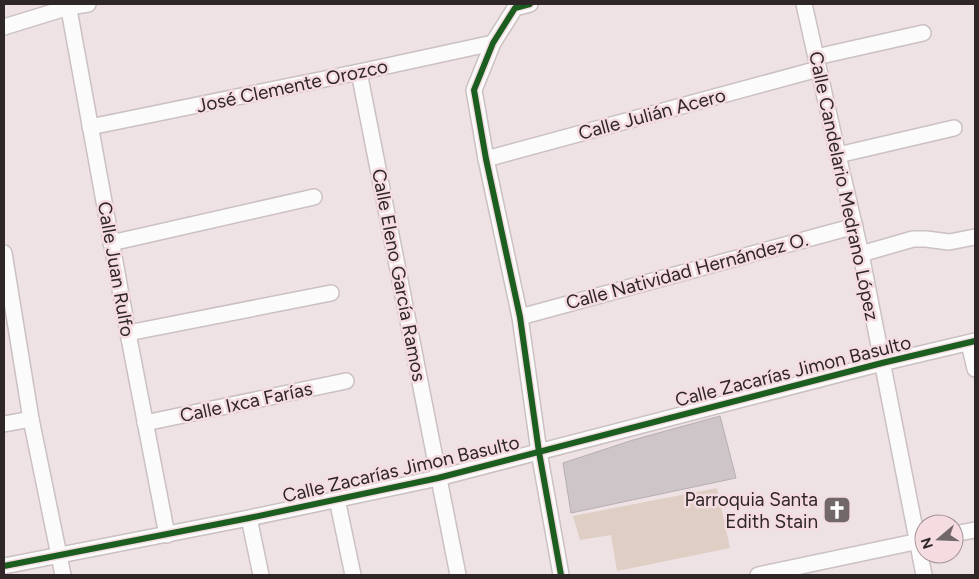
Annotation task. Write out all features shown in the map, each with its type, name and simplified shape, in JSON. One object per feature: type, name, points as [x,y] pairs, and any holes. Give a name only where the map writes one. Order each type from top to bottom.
[{"type":"street","points":[[4,27],[68,6],[88,4]]},
{"type":"street","points":[[530,4],[515,8],[492,43],[474,90],[486,159],[520,317],[539,452],[561,575]]},
{"type":"street","name":"Calle Candelario Medrano López","points":[[804,4],[862,254],[882,364],[915,514]]},
{"type":"street","name":"Calle Juan Rulfo","points":[[68,6],[167,535]]},
{"type":"street","name":"Calle Julián Acero","points":[[486,159],[923,33]]},
{"type":"street","name":"José Clemente Orozco","points":[[90,127],[492,43]]},
{"type":"street","name":"Calle Eleno García Ramos","points":[[359,72],[458,575]]},
{"type":"street","points":[[838,155],[954,128]]},
{"type":"street","points":[[112,243],[314,196]]},
{"type":"street","name":"Calle Natividad Hernández O.","points":[[520,317],[855,226]]},
{"type":"street","points":[[862,254],[913,239],[949,242],[975,237]]},
{"type":"street","points":[[4,252],[31,419],[58,555],[64,575]]},
{"type":"street","points":[[128,333],[330,292]]},
{"type":"street","points":[[972,342],[975,369]]},
{"type":"street","name":"Calle Zacarías Jimon Basulto","points":[[4,566],[167,535],[438,478],[972,342]]},
{"type":"street","name":"Calle Ixca Farías","points":[[145,423],[346,381]]},
{"type":"street","points":[[4,424],[31,419]]},
{"type":"street","points":[[337,499],[353,575]]},
{"type":"street","points":[[249,518],[261,575]]},
{"type":"street","points":[[758,575],[815,570],[914,543]]},
{"type":"shaded area","points":[[717,488],[730,548],[617,571],[611,535],[580,540],[573,516]]},
{"type":"building","points":[[720,416],[736,478],[571,513],[563,463],[633,440]]},
{"type":"cycle path","points":[[530,4],[515,8],[493,43],[474,90],[486,159],[520,317],[539,452],[561,575]]},
{"type":"cycle path","points":[[4,566],[249,518],[438,478],[882,363],[975,341]]},
{"type":"place","name":"Parroquia Santa Edith Stain","points":[[837,510]]}]
